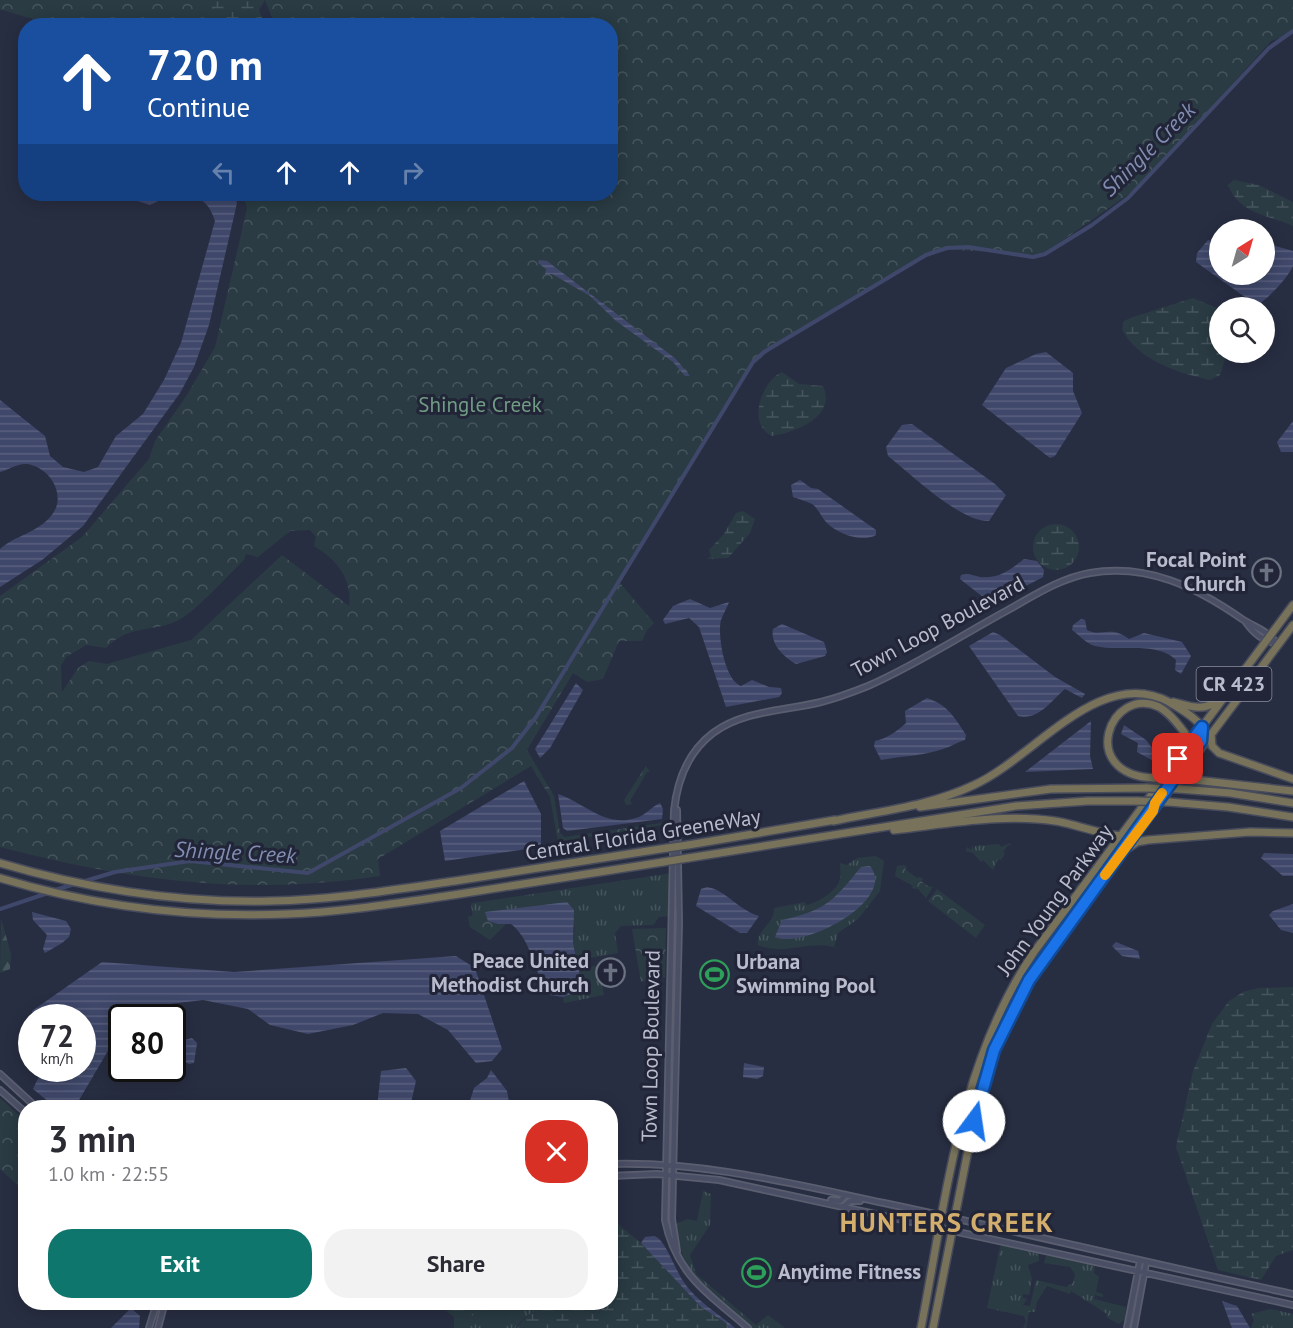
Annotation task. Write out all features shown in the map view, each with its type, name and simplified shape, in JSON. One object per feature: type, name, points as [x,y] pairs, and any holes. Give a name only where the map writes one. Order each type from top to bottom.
[{"type":"highway","name":"John Young Parkway","points":[[921,1328],[967,1096],[994,1021],[1030,957],[1293,605]]},
{"type":"highway","name":"John Young Parkway","points":[[933,1328],[982,1086],[1005,1026],[1036,969],[1293,625]]},
{"type":"highway","points":[[833,821],[929,801],[974,785],[1015,762],[1082,708],[1097,701],[1134,694],[1200,708],[1210,706],[1242,667],[1255,656]]},
{"type":"highway","points":[[1153,811],[1155,803],[1201,741],[1202,727],[1179,708],[1162,699]]},
{"type":"highway","points":[[1191,741],[1168,714],[1154,705],[1132,706],[1116,717],[1109,728],[1107,741],[1113,762],[1129,774],[1293,791]]},
{"type":"highway","points":[[1211,734],[1212,746],[1219,753],[1293,779]]},
{"type":"highway","points":[[1138,832],[1138,819],[1174,770],[1178,759]]},
{"type":"highway","name":"Central Florida GreeneWay","points":[[0,864],[92,886],[203,900],[304,900],[377,892],[1033,791],[1106,787],[1179,789],[1239,794],[1293,803]]},
{"type":"highway","name":"Central Florida GreeneWay","points":[[0,878],[64,894],[184,912],[305,914],[379,906],[1016,806],[1088,801],[1169,802],[1237,808],[1293,818]]},
{"type":"highway","points":[[835,834],[1006,818],[1054,820],[1126,837],[1138,832]]},
{"type":"highway","points":[[1100,830],[1109,840],[1110,850]]},
{"type":"highway","points":[[1138,832],[1148,840]]},
{"type":"highway","points":[[1123,851],[1137,842],[1148,840],[1179,840],[1250,832],[1293,833]]},
{"type":"street","name":"Town Loop Boulevard","points":[[748,1328],[693,1282],[678,1258],[665,1220],[670,922],[676,795],[683,772],[693,754],[707,738],[726,724],[748,716],[821,702],[869,685],[1040,592],[1090,573],[1132,572],[1160,576],[1202,594],[1245,621],[1257,625],[1268,638],[1278,644]]},
{"type":"street","name":"Town Loop Boulevard","points":[[676,795],[679,923],[672,1220],[678,1258]]},
{"type":"street","points":[[0,1074],[28,1100]]},
{"type":"street","points":[[0,1090],[18,1106]]},
{"type":"street","points":[[618,1164],[666,1164],[731,1171],[955,1217],[1146,1263],[1293,1294]]},
{"type":"street","points":[[618,1176],[673,1175],[719,1180],[1293,1305]]},
{"type":"street","points":[[799,1196],[840,1201],[846,1195]]},
{"type":"street","points":[[844,1206],[856,1200],[880,1205],[888,1204]]},
{"type":"street","points":[[1127,1328],[1140,1261]]},
{"type":"street","points":[[1134,1328],[1146,1263]]},
{"type":"street","points":[[149,1328],[155,1310]]},
{"type":"street","points":[[158,1328],[163,1310]]},
{"type":"green space","points":[[0,0],[202,0],[226,18],[32,18],[0,10]]},
{"type":"green space","points":[[81,0],[265,0],[259,10],[262,18],[94,18]]},
{"type":"green space","name":"Shingle Creek","points":[[265,0],[1293,0],[1293,33],[1271,41],[1140,186],[1042,255],[938,249],[838,305],[841,308],[774,347],[753,365],[620,583],[654,623],[647,630],[642,641],[619,641],[603,679],[587,682],[573,673],[527,750],[554,796],[560,833],[565,837],[668,822],[668,824],[558,842],[550,797],[531,766],[378,859],[380,876],[282,885],[188,882],[96,869],[0,847],[0,596],[82,537],[149,459],[155,441],[187,395],[215,347],[247,209],[245,201],[618,201],[618,18],[272,18]],"holes":[[[310,530],[316,537],[314,546],[329,557],[341,571],[348,587],[349,606],[282,555],[191,640],[107,664],[89,661],[78,668],[62,692],[61,666],[66,657],[86,645],[106,648],[115,640],[134,631],[163,626],[182,618],[213,591],[244,560],[246,554],[258,557],[290,531]]]},
{"type":"green space","points":[[1234,180],[1259,185],[1293,202],[1293,226],[1247,208],[1233,195],[1228,185]]},
{"type":"green space","points":[[1193,298],[1209,305],[1209,363],[1224,363],[1220,375],[1210,380],[1172,369],[1148,357],[1129,340],[1122,329],[1124,321]]},
{"type":"green space","points":[[782,372],[799,384],[823,386],[826,397],[819,414],[811,421],[792,431],[772,436],[764,430],[758,413],[768,384]]},
{"type":"green space","points":[[743,511],[755,519],[750,533],[728,558],[707,559],[711,556],[709,550],[724,534],[736,513]]},
{"type":"green space","points":[[1056,524],[1072,531],[1079,547],[1072,563],[1056,570],[1040,563],[1033,547],[1040,531]]},
{"type":"green space","points":[[646,766],[650,772],[647,772],[630,801],[632,804],[626,805],[624,800]]},
{"type":"green space","points":[[1010,843],[1011,846],[1008,845],[1003,852],[1005,854],[1001,860],[998,859],[993,870],[983,860],[981,862],[973,853],[966,851],[967,847],[971,850],[972,846],[975,849],[975,846],[999,844],[1001,847]]},
{"type":"green space","points":[[876,856],[884,861],[880,891],[858,919],[838,933],[834,947],[815,945],[776,949],[758,945],[760,935],[772,919],[774,908],[805,902],[806,905],[820,900],[838,884],[840,863],[847,865],[857,858]]},
{"type":"green space","points":[[897,866],[907,867],[905,869],[917,878],[923,879],[921,881],[928,886],[933,887],[926,898],[918,889],[911,888],[913,886],[895,876]]},
{"type":"green space","points":[[672,873],[670,916],[659,917],[653,925],[621,926],[615,933],[618,953],[590,958],[591,967],[599,965],[604,995],[564,1003],[563,997],[583,990],[573,943],[575,926],[486,912],[497,931],[482,934],[474,926],[471,904],[473,903]]},
{"type":"green space","points":[[937,889],[985,925],[976,938],[928,901]]},
{"type":"green space","points":[[478,914],[498,924],[506,924],[490,940],[470,927],[468,917]]},
{"type":"green space","points":[[1,918],[11,954],[10,969],[0,973]]},
{"type":"green space","points":[[666,928],[665,977],[641,982],[632,929]]},
{"type":"green space","points":[[1293,987],[1293,1250],[1276,1256],[1261,1280],[1218,1270],[1176,1147],[1193,1071],[1212,1024],[1229,1001],[1243,992],[1258,988]]},
{"type":"green space","points":[[0,1098],[18,1115],[18,1186],[0,1169]]},
{"type":"green space","points":[[703,1191],[711,1194],[710,1225],[690,1255],[696,1274],[756,1325],[768,1315],[785,1328],[752,1328],[696,1281],[686,1267],[675,1229],[678,1223],[688,1219],[697,1221]]},
{"type":"green space","points":[[618,1224],[642,1244],[701,1307],[726,1323],[729,1328],[517,1328],[536,1310],[618,1310]]},
{"type":"green space","points":[[1005,1244],[1039,1254],[1039,1261],[1028,1265],[1032,1279],[1029,1295],[1023,1294],[1023,1298],[1027,1299],[1023,1305],[1030,1306],[1036,1280],[1066,1287],[1073,1283],[1075,1274],[1070,1267],[1044,1263],[1046,1256],[1052,1255],[1091,1264],[1095,1267],[1094,1273],[1099,1277],[1096,1292],[1103,1294],[1103,1297],[1095,1295],[1094,1299],[1126,1307],[1125,1319],[1119,1324],[1071,1291],[1070,1294],[1047,1286],[1037,1302],[1035,1312],[1029,1312],[1026,1328],[1023,1328],[1026,1322],[1024,1316],[987,1308],[1000,1247]]},
{"type":"green space","points":[[1271,1309],[1293,1314],[1293,1328],[1251,1328],[1254,1320],[1251,1314]]},
{"type":"green space","points":[[446,1310],[482,1310],[479,1315],[454,1317]]},
{"type":"green space","points":[[482,1310],[538,1310],[524,1318],[515,1328],[454,1328],[454,1317],[479,1315]]},
{"type":"green space","points":[[488,1310],[503,1310],[505,1322],[490,1325]]},
{"type":"water","points":[[138,201],[158,201],[150,205]]},
{"type":"water","points":[[236,201],[237,203],[209,325],[194,367],[180,393],[83,526],[42,560],[0,587],[0,549],[45,522],[56,508],[58,500],[54,484],[49,476],[35,466],[24,464],[0,472],[0,400],[45,436],[50,456],[63,467],[84,472],[98,467],[116,436],[143,414],[164,380],[181,343],[215,221],[204,202]]},
{"type":"water","points":[[1209,240],[1209,271],[1196,262],[1197,253]]},
{"type":"water","points":[[1275,246],[1293,251],[1293,266],[1287,276],[1267,297],[1245,297],[1228,285],[1275,285]]},
{"type":"water","points":[[539,260],[547,261],[676,359],[690,376],[685,376],[673,362],[616,321],[590,296],[552,274],[545,275],[546,269],[538,263]]},
{"type":"water","points":[[1046,352],[1073,373],[1073,391],[1082,413],[1055,456],[1050,458],[982,405],[1006,368],[1036,354]]},
{"type":"water","points":[[1293,421],[1293,452],[1281,452],[1277,442]]},
{"type":"water","points":[[912,424],[995,484],[1006,495],[989,521],[964,514],[950,506],[888,456],[886,447],[902,425]]},
{"type":"water","points":[[800,480],[811,488],[818,489],[876,530],[876,535],[857,538],[832,527],[812,504],[793,497],[791,485]]},
{"type":"water","points":[[1024,559],[1037,561],[1044,570],[1043,577],[992,604],[960,579],[964,574],[980,577],[998,575]]},
{"type":"water","points":[[690,599],[710,608],[729,602],[721,620],[720,636],[731,676],[741,686],[752,680],[769,687],[781,688],[782,693],[779,697],[726,707],[699,627],[689,618],[665,624],[663,620],[673,606]]},
{"type":"water","points":[[1081,619],[1085,620],[1087,630],[1092,632],[1116,632],[1129,639],[1144,633],[1182,642],[1191,656],[1181,674],[1175,670],[1176,660],[1159,651],[1095,646],[1072,630],[1073,625]]},
{"type":"water","points":[[782,624],[824,642],[827,652],[825,656],[796,664],[791,661],[779,650],[774,640],[773,629]]},
{"type":"water","points":[[993,632],[1055,677],[1085,694],[1082,698],[1065,689],[1038,713],[1032,716],[1018,716],[969,646]]},
{"type":"water","points":[[576,683],[583,690],[550,748],[540,758],[535,749]]},
{"type":"water","points":[[927,698],[940,704],[950,713],[966,735],[965,740],[920,755],[881,760],[874,746],[875,741],[899,729],[906,723],[905,711]]},
{"type":"water","points":[[1091,721],[1090,756],[1093,769],[1025,772]]},
{"type":"water","points":[[1124,725],[1146,740],[1162,760],[1159,764],[1137,752],[1138,743],[1121,734]]},
{"type":"water","points":[[524,781],[541,814],[541,847],[445,861],[440,831]]},
{"type":"water","points":[[558,794],[615,820],[636,818],[660,803],[663,809],[662,819],[567,831],[563,828]]},
{"type":"water","points":[[1264,853],[1293,854],[1293,876],[1283,876],[1261,858]]},
{"type":"water","points":[[870,866],[875,879],[871,893],[860,907],[844,919],[806,936],[788,939],[775,937],[782,920],[809,912],[828,903],[861,867]]},
{"type":"water","points":[[707,887],[720,892],[759,916],[747,933],[740,933],[696,906],[701,889]]},
{"type":"water","points":[[567,902],[574,910],[573,943],[583,990],[563,997],[550,995],[544,986],[529,948],[518,931],[511,924],[488,921],[485,912]]},
{"type":"water","points":[[1293,904],[1293,933],[1281,930],[1269,915],[1273,911]]},
{"type":"water","points":[[32,912],[66,921],[71,929],[69,937],[45,953],[43,949],[47,935],[33,920]]},
{"type":"water","points":[[1116,942],[1138,951],[1140,959],[1122,956],[1112,946]]},
{"type":"water","points":[[456,956],[475,968],[502,1049],[492,1061],[476,1063],[448,1030],[418,1014],[383,1013],[353,1025],[308,1034],[270,1025],[248,1009],[203,1000],[170,1004],[108,1004],[108,1051],[96,1071],[96,1004],[42,1004],[102,962],[234,972]]},
{"type":"water","points":[[192,1038],[197,1043],[194,1063],[186,1063],[186,1040]]},
{"type":"water","points":[[744,1063],[764,1067],[763,1076],[757,1079],[743,1077]]},
{"type":"water","points":[[406,1068],[416,1081],[412,1100],[378,1100],[381,1071]]},
{"type":"water","points":[[491,1070],[507,1091],[509,1100],[470,1100],[474,1088],[487,1078]]},
{"type":"water","points":[[36,1082],[90,1082],[79,1100],[46,1100],[33,1089]]},
{"type":"water","points":[[654,1236],[666,1248],[688,1288],[735,1328],[729,1328],[726,1323],[701,1307],[641,1243],[645,1237]]},
{"type":"water","points":[[1222,1301],[1237,1306],[1250,1328],[1232,1328]]},
{"type":"water","points":[[129,1310],[133,1310],[140,1316],[139,1328],[111,1328]]},
{"type":"waterway","name":"Shingle Creek","points":[[55,890],[115,872],[190,861],[308,873],[461,788],[512,748],[536,717],[753,362],[764,352],[926,255],[947,248],[968,247],[1033,257],[1045,254],[1092,225],[1128,198],[1269,48],[1293,31]]},
{"type":"waterway","name":"Shingle Creek","points":[[0,909],[48,893]]},
{"type":"slow traffic","points":[[1105,875],[1153,811],[1162,793]]},
{"type":"place","name":"Focal Point Church","points":[[1267,572]]},
{"type":"place","name":"Peace United Methodist Church","points":[[610,973]]},
{"type":"place","name":"Urbana Swimming Pool","points":[[715,974]]},
{"type":"place","name":"Anytime Fitness","points":[[757,1272]]},
{"type":"district","name":"HUNTERS CREEK","points":[[947,1223]]},
{"type":"route","points":[[974,1121],[994,1050],[1029,980],[1153,811],[1155,803],[1201,741],[1202,727],[1178,759]]}]
